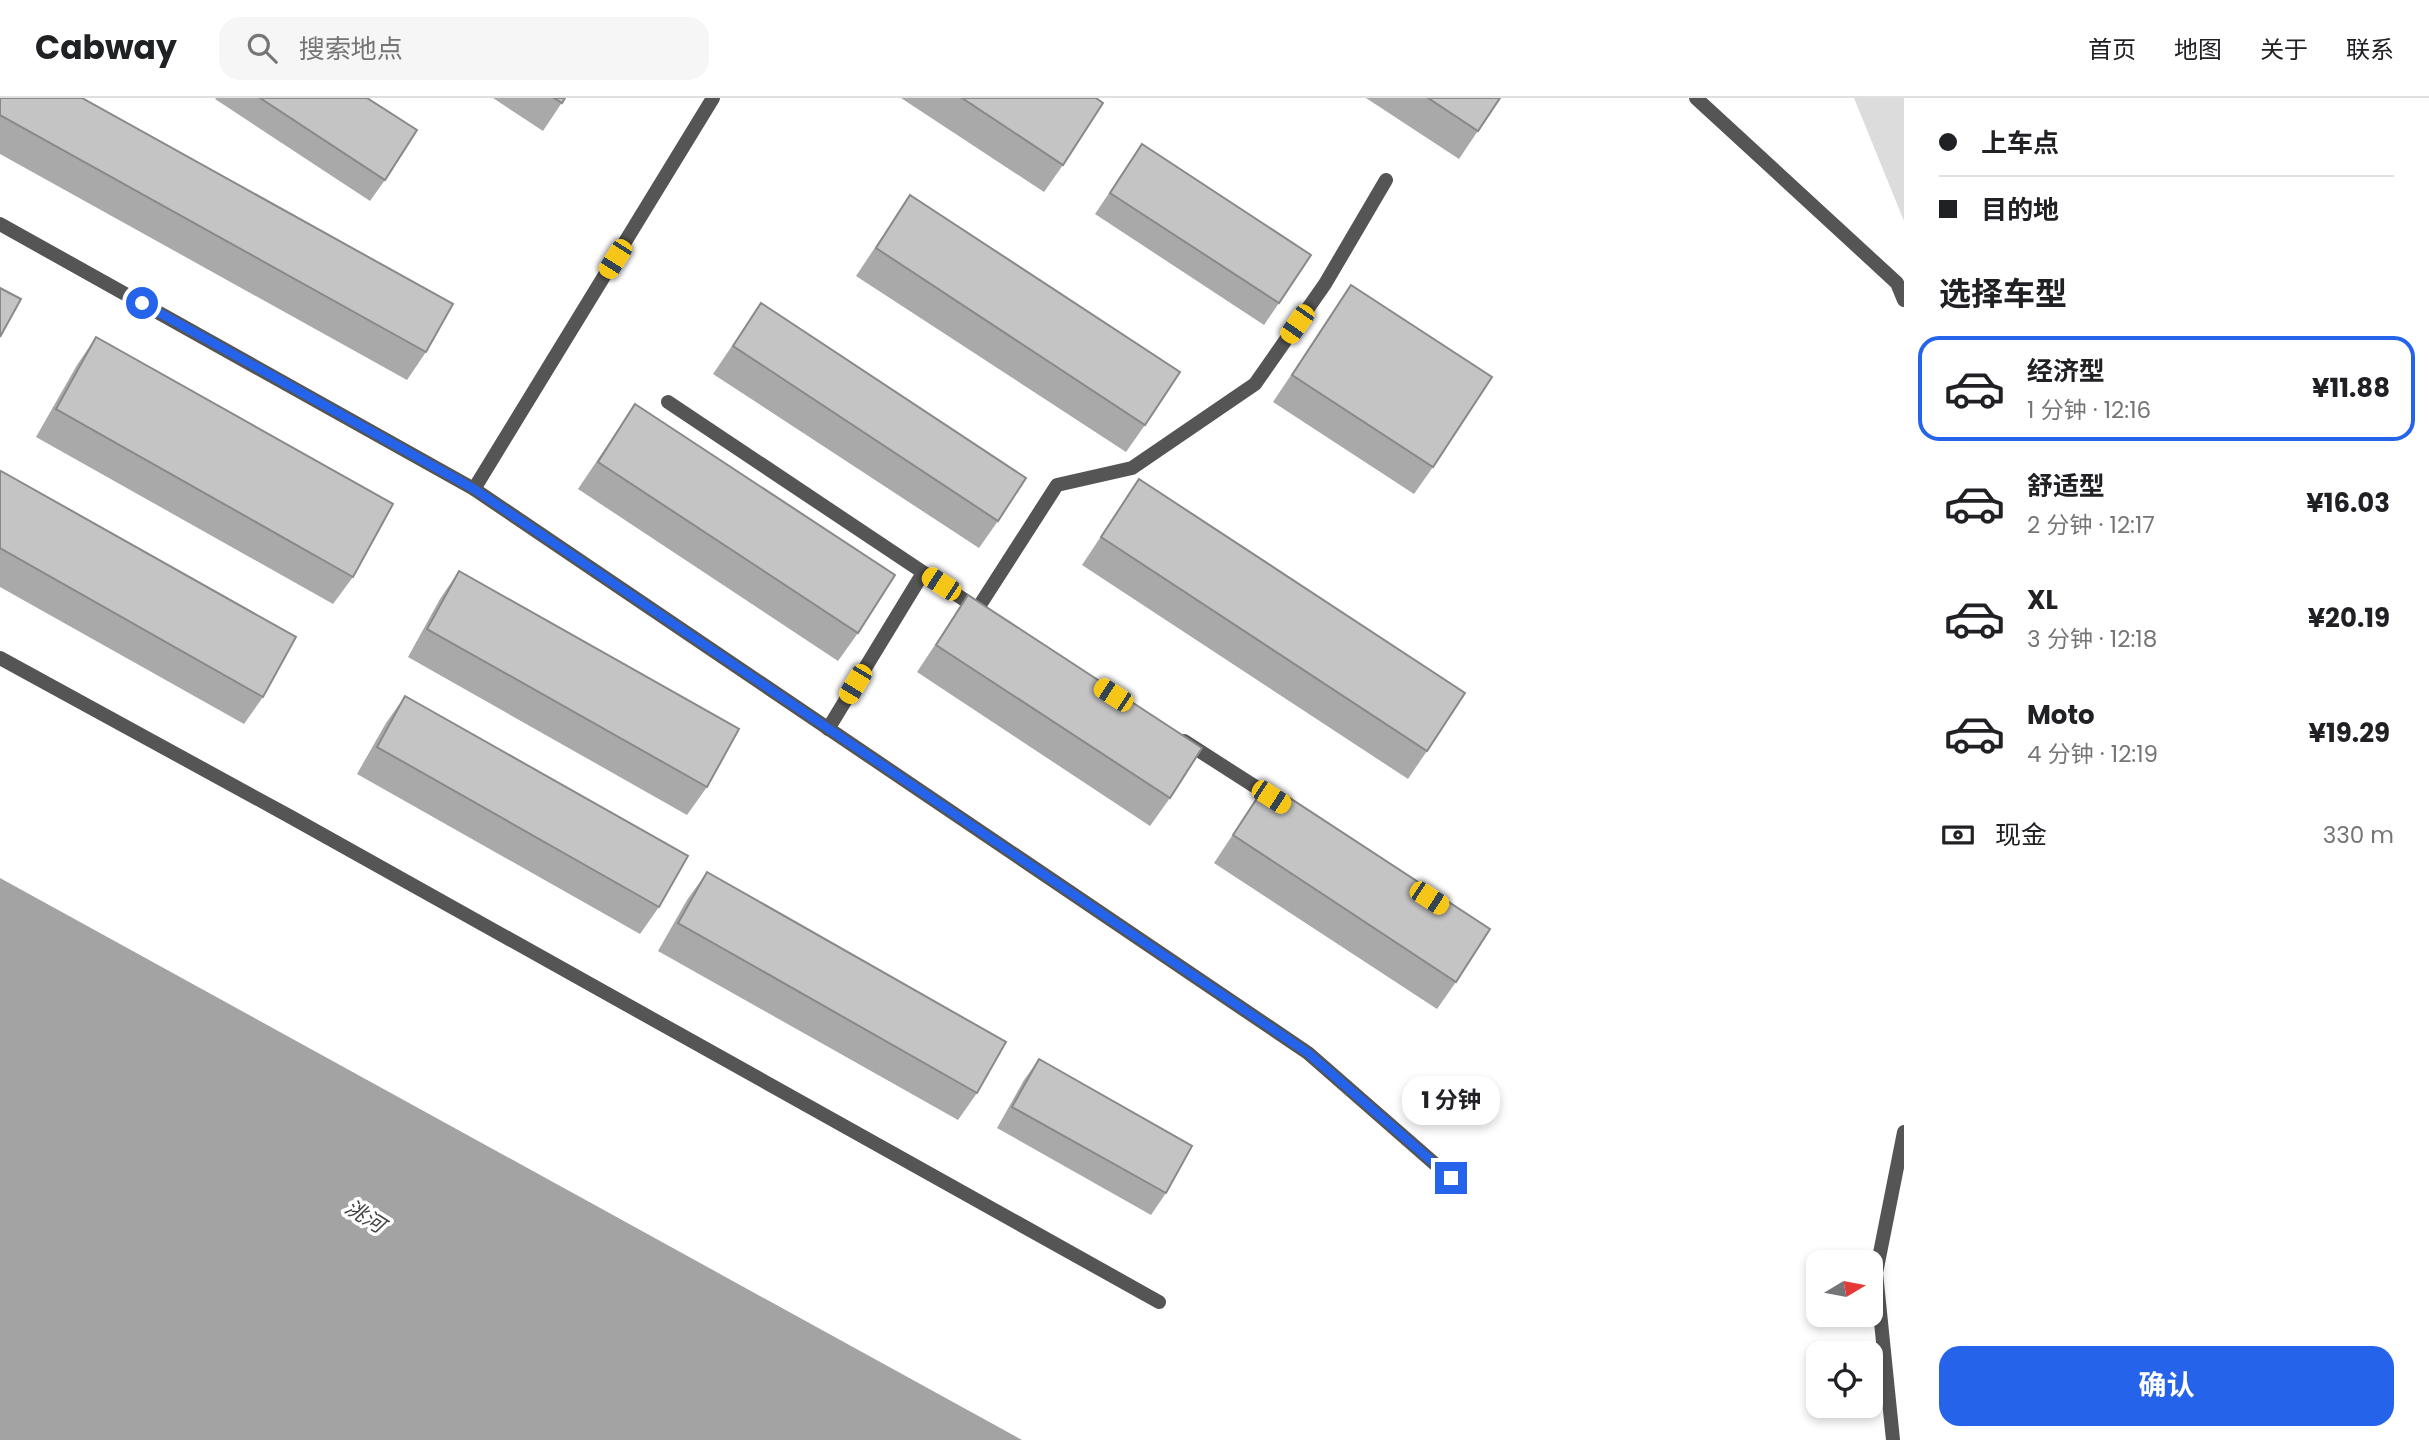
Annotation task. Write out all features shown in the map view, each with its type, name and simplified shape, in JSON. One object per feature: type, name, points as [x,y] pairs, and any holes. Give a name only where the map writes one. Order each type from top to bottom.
[{"type":"street","points":[[474,489],[713,98]]},
{"type":"street","points":[[1696,98],[1897,283],[1904,300]]},
{"type":"street","points":[[668,402],[983,612],[1057,485],[1132,468],[1255,384],[1325,284],[1386,180]]},
{"type":"street","points":[[0,224],[474,489],[1308,1053],[1451,1178]]},
{"type":"street","points":[[828,729],[923,573]]},
{"type":"street","points":[[0,658],[1159,1301]]},
{"type":"street","points":[[1174,734],[1289,809]]},
{"type":"street","points":[[1893,1440],[1876,1273],[1904,1132]]},
{"type":"shaded area","points":[[1854,98],[1904,98],[1904,221]]},
{"type":"water","name":"洮河","points":[[0,878],[1022,1440],[0,1440]]},
{"type":"building","points":[[0,98],[82,98],[453,304],[426,352],[0,115]]},
{"type":"building","points":[[260,98],[367,98],[417,130],[385,180]]},
{"type":"building","points":[[962,98],[1096,98],[1103,103],[1063,165]]},
{"type":"building","points":[[1428,98],[1500,98],[1478,131]]},
{"type":"building","points":[[1142,144],[1311,255],[1279,303],[1110,193]]},
{"type":"building","points":[[910,195],[1180,372],[1145,425],[876,248]]},
{"type":"building","points":[[1351,285],[1492,377],[1433,467],[1292,375]]},
{"type":"building","points":[[0,288],[21,299],[0,337]]},
{"type":"building","points":[[761,303],[1026,478],[998,521],[733,346]]},
{"type":"building","points":[[96,337],[393,504],[353,577],[56,409]]},
{"type":"building","points":[[635,404],[895,575],[858,633],[598,462]]},
{"type":"building","points":[[1,471],[296,637],[263,697],[0,548]]},
{"type":"building","points":[[1139,479],[1465,693],[1427,751],[1101,537]]},
{"type":"building","points":[[459,571],[739,729],[707,787],[427,629]]},
{"type":"building","points":[[968,595],[1202,748],[1170,798],[936,645]]},
{"type":"building","points":[[405,696],[688,856],[659,907],[377,747]]},
{"type":"building","points":[[1267,783],[1490,929],[1456,982],[1233,835]]},
{"type":"building","points":[[707,872],[1006,1042],[977,1093],[678,923]]},
{"type":"building","points":[[1039,1059],[1192,1146],[1166,1193],[1012,1107]]},
{"type":"route","points":[[142,303],[474,489],[1308,1053],[1451,1178]]}]
